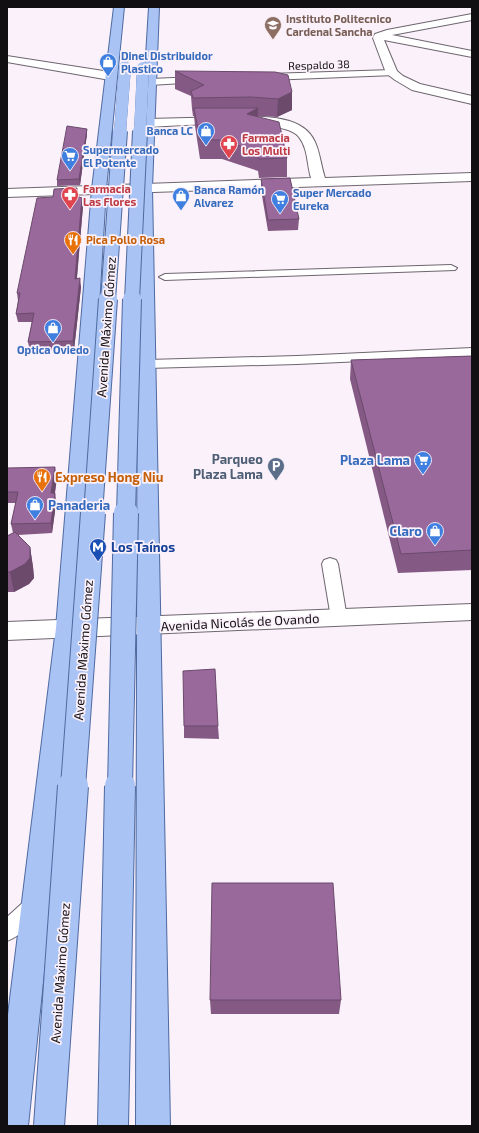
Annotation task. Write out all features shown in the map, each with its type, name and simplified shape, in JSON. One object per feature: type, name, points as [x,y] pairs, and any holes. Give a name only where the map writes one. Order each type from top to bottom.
[{"type":"main road","points":[[119,7],[131,69],[148,123],[146,188],[148,626],[153,1126]]},
{"type":"main road","points":[[127,37],[129,7]]},
{"type":"main road","name":"Avenida Máximo Gómez","points":[[49,1126],[131,69],[147,7]]},
{"type":"main road","points":[[12,1126],[68,628],[99,189],[131,69],[154,7]]},
{"type":"main road","name":"Avenida Máximo Gómez","points":[[113,1126],[130,352],[131,69]]},
{"type":"street","points":[[379,36],[405,29],[472,16]]},
{"type":"street","points":[[379,36],[472,54]]},
{"type":"street","points":[[379,36],[378,41],[392,73],[416,87],[472,100]]},
{"type":"street","points":[[7,59],[131,69]]},
{"type":"street","points":[[148,123],[265,121],[286,123],[300,130],[308,140],[319,182]]},
{"type":"street","points":[[7,193],[472,177]]},
{"type":"street","name":"Avenida Nicolás de Ovando","points":[[7,631],[472,612]]},
{"type":"lane","points":[[131,69],[204,80]]},
{"type":"lane","name":"Respaldo 38","points":[[259,78],[392,73]]},
{"type":"lane","points":[[165,277],[451,268]]},
{"type":"lane","points":[[147,364],[297,360],[472,352]]},
{"type":"lane","points":[[330,564],[339,618]]},
{"type":"lane","points":[[7,931],[36,904]]},
{"type":"building","points":[[175,71],[275,72],[288,75],[292,92],[278,99],[251,97],[193,98],[191,91],[204,85]]},
{"type":"building","points":[[194,108],[258,108],[247,114],[279,122],[287,158],[259,159],[258,152],[222,140],[200,140]]},
{"type":"building","points":[[67,126],[87,129],[79,179],[57,180]]},
{"type":"building","points":[[290,178],[299,219],[268,220],[261,179]]},
{"type":"building","points":[[77,188],[76,196],[82,198],[75,279],[80,278],[73,341],[28,342],[34,313],[16,314],[20,293],[17,293],[37,198],[53,197],[54,189]]},
{"type":"building","name":"Plaza Lama","points":[[472,356],[472,550],[401,554],[351,360]]},
{"type":"building","points":[[55,467],[51,493],[55,493],[51,523],[11,524],[18,492],[7,492],[7,468]]},
{"type":"building","points":[[15,532],[30,547],[30,558],[25,564],[10,572],[7,572],[7,536]]},
{"type":"building","points":[[215,669],[218,726],[184,726],[183,671]]},
{"type":"building","points":[[212,883],[333,883],[341,1000],[210,1000]]},
{"type":"place","name":"Instituto Politecnico Cardenal Sancha","points":[[273,40]]},
{"type":"place","name":"Dinel Distribuidor Plastico","points":[[108,77]]},
{"type":"place","name":"Banca LC","points":[[206,146]]},
{"type":"place","name":"Farmacia Los Multi","points":[[229,159]]},
{"type":"place","name":"Supermercado El Potente","points":[[70,171]]},
{"type":"place","name":"Farmacia Las Flores","points":[[70,210]]},
{"type":"place","name":"Banca Ramón Alvarez","points":[[181,211]]},
{"type":"place","name":"Super Mercado Eureka","points":[[280,214]]},
{"type":"place","name":"Pica Pollo Rosa","points":[[73,255]]},
{"type":"place","name":"Optica Oviedo","points":[[53,343]]},
{"type":"place","name":"Plaza Lama","points":[[423,475]]},
{"type":"place","name":"Parqueo Plaza Lama","points":[[276,481]]},
{"type":"place","name":"Expreso Hong Niu","points":[[42,492]]},
{"type":"place","name":"Panaderia","points":[[35,520]]},
{"type":"place","name":"Claro","points":[[435,546]]},
{"type":"place","name":"Los Taínos","points":[[98,562]]}]
